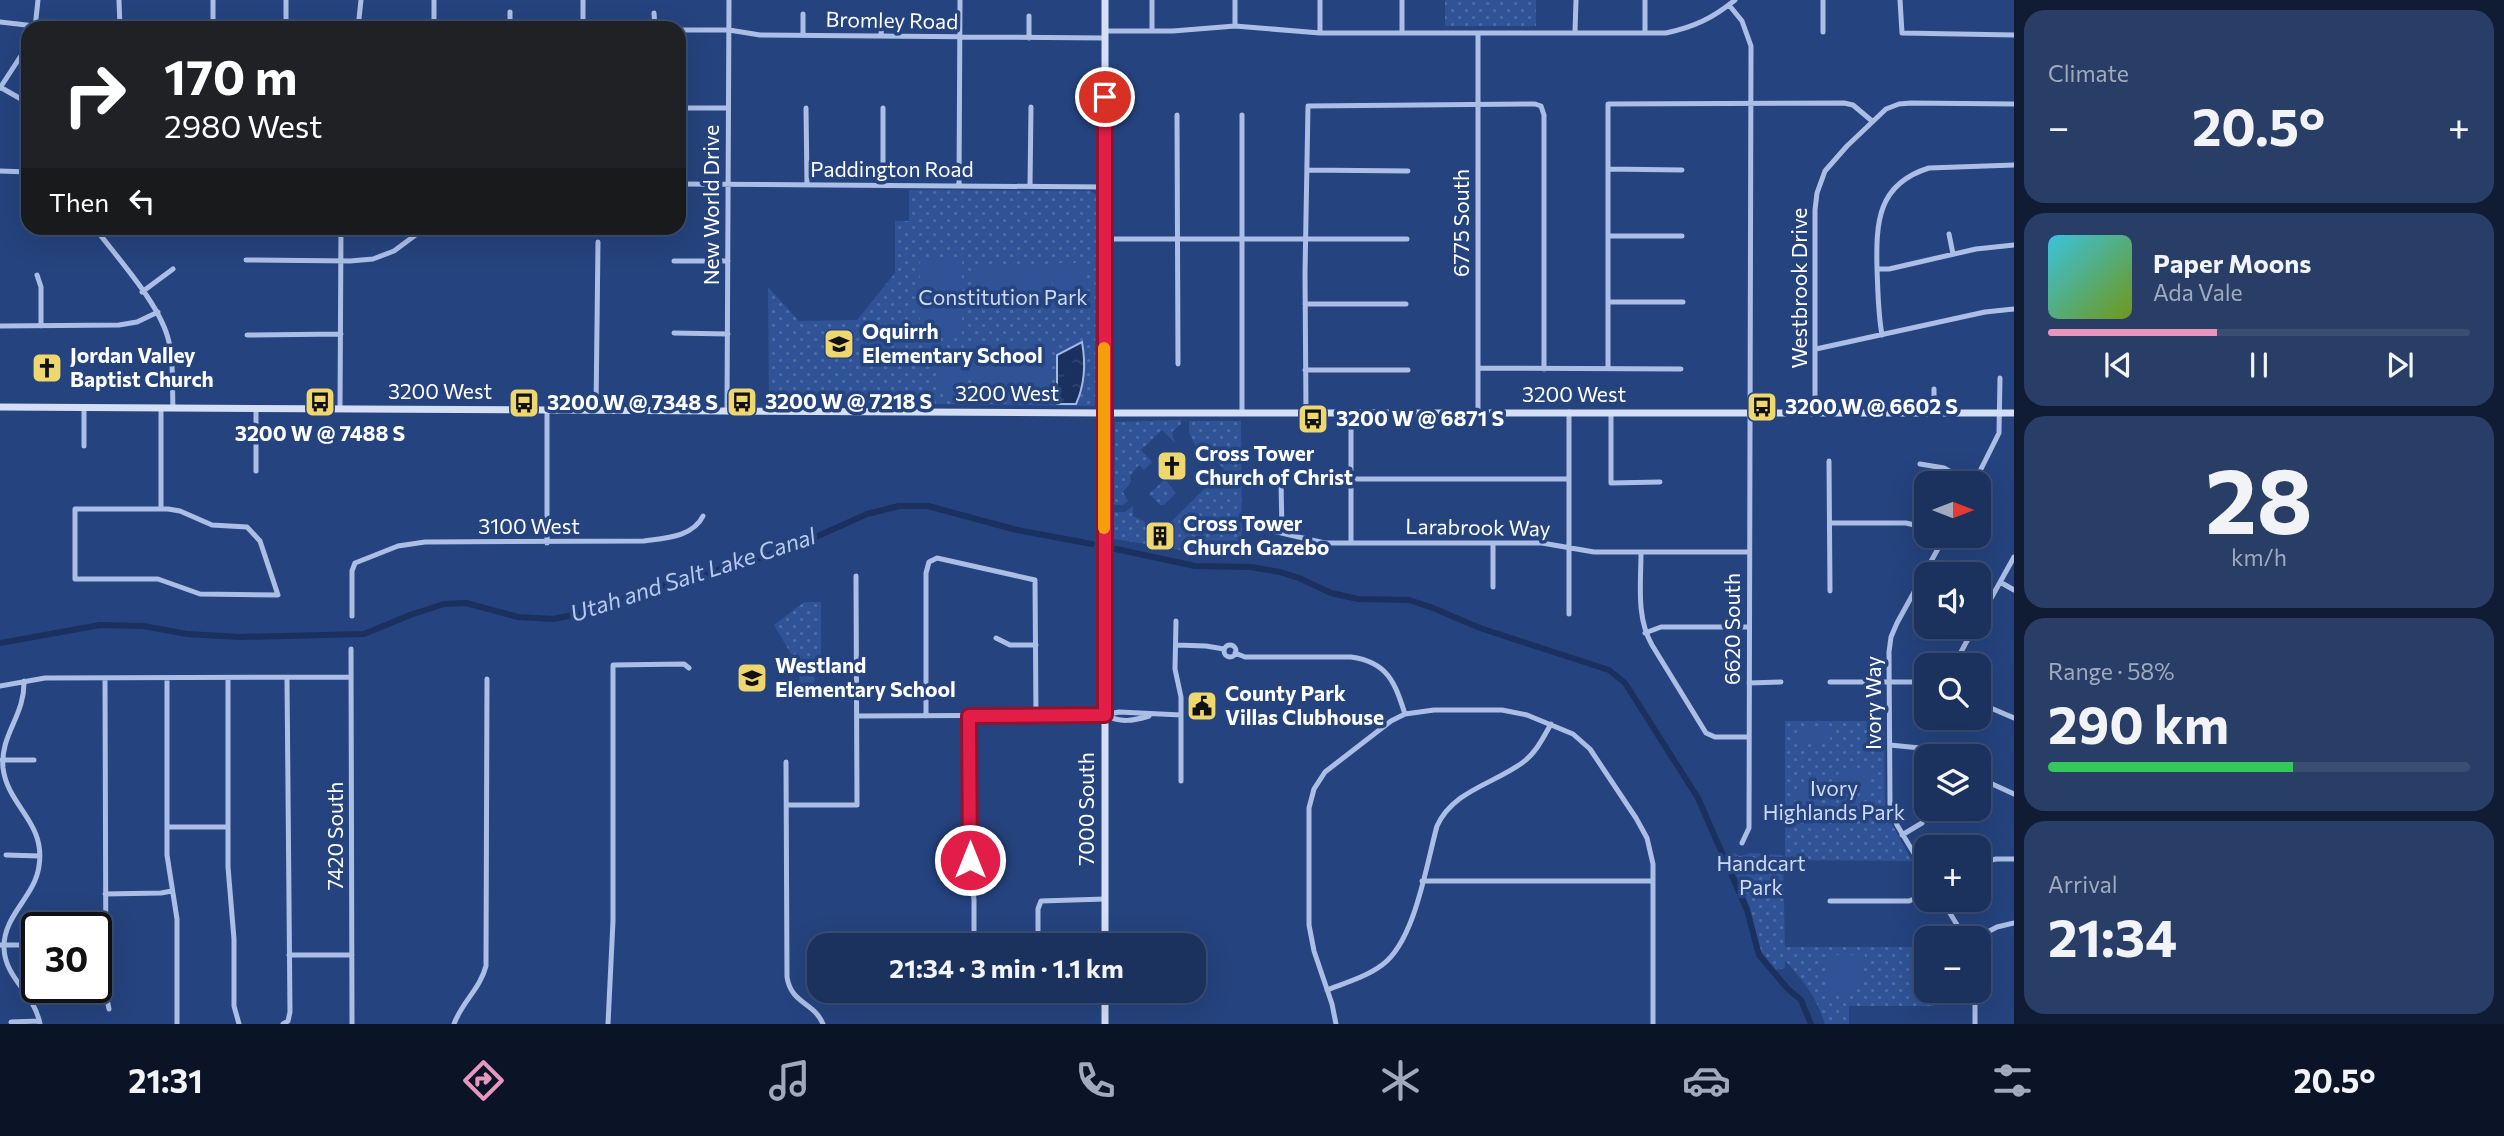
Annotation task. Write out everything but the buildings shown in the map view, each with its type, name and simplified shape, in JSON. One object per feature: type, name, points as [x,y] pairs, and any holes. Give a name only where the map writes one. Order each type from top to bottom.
[{"type":"street","points":[[36,21],[38,0]]},
{"type":"street","points":[[119,0],[120,21]]},
{"type":"street","points":[[213,0],[213,21]]},
{"type":"street","points":[[286,0],[286,21]]},
{"type":"street","points":[[359,21],[361,0]]},
{"type":"street","points":[[434,0],[434,21]]},
{"type":"street","points":[[583,0],[583,21]]},
{"type":"street","name":"New World Drive","points":[[727,411],[729,0]]},
{"type":"street","points":[[959,186],[960,0]]},
{"type":"street","name":"7000 South","points":[[1105,0],[1105,933]]},
{"type":"street","points":[[1152,0],[1152,31]]},
{"type":"street","points":[[1235,0],[1235,26]]},
{"type":"street","points":[[1320,0],[1320,33]]},
{"type":"street","points":[[1402,0],[1402,33]]},
{"type":"street","points":[[1576,0],[1576,32]]},
{"type":"street","points":[[1645,0],[1645,32]]},
{"type":"street","name":"Bromley Road","points":[[686,30],[729,30],[760,35],[960,38],[1029,38],[1235,26],[1320,33],[1666,33],[1686,29],[1712,18],[1735,0]]},
{"type":"street","points":[[1823,0],[1823,32]]},
{"type":"street","points":[[1900,0],[1902,33],[2014,34]]},
{"type":"street","name":"6620 South","points":[[1729,5],[1748,33],[1751,46],[1749,828],[1742,843]]},
{"type":"street","points":[[510,12],[510,21]]},
{"type":"street","points":[[654,13],[655,21]]},
{"type":"street","points":[[881,36],[882,13]]},
{"type":"street","points":[[803,14],[803,35]]},
{"type":"street","points":[[1029,16],[1029,38]]},
{"type":"street","points":[[0,22],[21,25]]},
{"type":"street","name":"6775 South","points":[[1478,33],[1478,413]]},
{"type":"street","points":[[21,56],[0,88],[21,99]]},
{"type":"street","points":[[1608,369],[1608,104],[1844,103],[1853,105],[1872,121]]},
{"type":"street","name":"Westbrook Drive","points":[[1815,412],[1815,210],[1817,192],[1825,171],[1872,121],[1886,109],[1899,104],[2014,104]]},
{"type":"street","points":[[1306,412],[1308,106],[1541,106],[1544,115],[1544,369]]},
{"type":"street","points":[[806,107],[807,185]]},
{"type":"street","points":[[1030,186],[1031,107]]},
{"type":"street","points":[[686,108],[728,108]]},
{"type":"street","points":[[883,108],[883,185]]},
{"type":"street","points":[[1177,115],[1178,364]]},
{"type":"street","points":[[1242,115],[1242,412]]},
{"type":"street","points":[[1882,335],[1878,307],[1876,236],[1883,205],[1898,185],[1918,171],[1940,166],[2014,165]]},
{"type":"street","points":[[1608,169],[1682,170]]},
{"type":"street","points":[[1307,170],[1408,170]]},
{"type":"street","points":[[0,172],[21,172]]},
{"type":"street","name":"Paddington Road","points":[[686,184],[1105,187]]},
{"type":"street","points":[[1949,234],[1953,254]]},
{"type":"street","points":[[100,235],[158,312],[169,339],[172,357],[173,408]]},
{"type":"street","points":[[340,409],[341,235]]},
{"type":"street","points":[[246,260],[362,261],[383,256],[416,235]]},
{"type":"street","points":[[1608,236],[1682,236]]},
{"type":"street","points":[[1105,239],[1408,239]]},
{"type":"street","points":[[596,410],[598,242]]},
{"type":"street","points":[[1877,270],[2000,245],[2014,245]]},
{"type":"street","points":[[674,261],[728,261]]},
{"type":"street","points":[[142,292],[173,269]]},
{"type":"street","points":[[37,275],[41,287],[41,326]]},
{"type":"street","points":[[1608,302],[1683,302]]},
{"type":"street","points":[[1305,304],[1406,304]]},
{"type":"street","points":[[1816,349],[1985,312],[2014,309]]},
{"type":"street","points":[[0,326],[119,325],[137,322],[158,312]]},
{"type":"street","points":[[674,333],[728,334]]},
{"type":"street","points":[[247,335],[341,334]]},
{"type":"street","points":[[1478,368],[1681,369]]},
{"type":"street","points":[[1306,370],[1408,370]]},
{"type":"street","points":[[1980,471],[1998,438],[2000,378]]},
{"type":"street","points":[[1934,389],[1934,413]]},
{"type":"street","name":"3200 West","points":[[0,407],[1104,413],[2014,413]]},
{"type":"street","points":[[84,408],[84,446]]},
{"type":"street","points":[[161,408],[161,509]]},
{"type":"street","points":[[256,408],[256,471]]},
{"type":"street","points":[[547,410],[547,543]]},
{"type":"street","points":[[1569,412],[1569,614]]},
{"type":"street","points":[[1351,413],[1351,543]]},
{"type":"street","points":[[1611,413],[1611,483],[1660,482]]},
{"type":"street","points":[[1829,461],[1830,591]]},
{"type":"street","points":[[1920,464],[1950,471]]},
{"type":"street","points":[[1351,479],[1569,479]]},
{"type":"street","points":[[1281,481],[1282,532]]},
{"type":"street","points":[[75,509],[161,509],[180,511],[212,524],[240,525],[252,530],[260,541],[278,594],[200,594],[158,579],[75,579],[75,509]]},
{"type":"street","name":"3100 West","points":[[352,616],[352,567],[359,561],[412,543],[623,542],[662,539],[694,529],[703,516]]},
{"type":"street","points":[[1830,523],[1914,525]]},
{"type":"street","name":"Larabrook Way","points":[[1250,526],[1325,543],[1550,544],[1594,552],[1749,552]]},
{"type":"street","points":[[1493,544],[1493,587]]},
{"type":"street","name":"Ivory Way","points":[[1914,854],[1894,819],[1890,804],[1889,652],[1893,631],[1938,548]]},
{"type":"street","points":[[1641,552],[1641,616],[1645,633],[1703,730],[1712,736],[1749,737]]},
{"type":"street","points":[[1991,598],[2014,557]]},
{"type":"street","points":[[926,716],[926,573],[929,562],[933,559],[955,561],[1035,580],[1036,716]]},
{"type":"street","points":[[787,805],[857,805],[856,576]]},
{"type":"street","points":[[2000,582],[2014,590]]},
{"type":"street","points":[[1175,621],[1175,669],[1181,697],[1181,781]]},
{"type":"street","points":[[1645,633],[1661,627],[1749,627]]},
{"type":"street","points":[[996,638],[1010,645],[1036,645]]},
{"type":"street","points":[[1175,645],[1224,649],[1227,645],[1233,646],[1235,653],[1245,657],[1352,657],[1367,660],[1391,678],[1405,715]]},
{"type":"street","name":"7420 South","points":[[351,649],[352,1024]]},
{"type":"street","points":[[608,1024],[613,921],[613,664],[684,664],[689,668]]},
{"type":"street","points":[[0,686],[45,678],[351,677]]},
{"type":"street","points":[[105,678],[106,994],[109,1009]]},
{"type":"street","points":[[167,678],[168,867],[177,919],[177,1024]]},
{"type":"street","points":[[228,678],[228,867],[234,939],[234,1006],[239,1024]]},
{"type":"street","points":[[285,1023],[289,955],[287,678]]},
{"type":"street","points":[[454,1024],[480,984],[486,966],[487,679]]},
{"type":"street","points":[[11,1022],[40,1023],[32,1000],[12,974],[2,945],[9,922],[36,880],[40,856],[35,830],[10,792],[3,771],[2,760],[7,735],[23,703],[24,681]]},
{"type":"street","points":[[1749,682],[1781,682]]},
{"type":"street","points":[[1830,682],[1914,682]]},
{"type":"street","points":[[1991,708],[2013,716]]},
{"type":"street","points":[[1336,1024],[1309,925],[1308,818],[1314,789],[1332,765],[1377,729],[1405,715],[1434,710],[1502,710],[1551,724],[1573,734],[1590,748],[1647,838],[1653,864],[1653,1024]]},
{"type":"street","points":[[857,716],[1105,715],[1116,721],[1150,715],[1181,715]]},
{"type":"street","points":[[969,716],[970,860],[974,933]]},
{"type":"street","points":[[1327,990],[1373,971],[1398,949],[1409,926],[1437,826],[1443,814],[1464,796],[1522,763],[1533,753],[1551,724]]},
{"type":"street","points":[[1890,745],[1914,747]]},
{"type":"street","points":[[2,760],[34,760]]},
{"type":"street","points":[[786,762],[787,977],[790,991],[817,1013],[823,1024]]},
{"type":"street","points":[[1991,785],[2014,794]]},
{"type":"street","points":[[1902,835],[1922,823]]},
{"type":"street","points":[[167,827],[228,827]]},
{"type":"street","points":[[6,855],[40,856]]},
{"type":"street","points":[[1991,860],[2014,859]]},
{"type":"street","points":[[1422,881],[1653,881]]},
{"type":"street","points":[[105,894],[172,891]]},
{"type":"street","points":[[1038,933],[1038,909],[1041,901],[1105,899]]},
{"type":"street","points":[[1830,901],[1914,899]]},
{"type":"street","points":[[1991,930],[2014,923]]},
{"type":"street","points":[[2,945],[21,945]]},
{"type":"street","points":[[289,955],[352,955]]},
{"type":"street","points":[[1105,1003],[1105,1024]]},
{"type":"street","points":[[1975,1003],[1975,1024]]},
{"type":"green space","points":[[1445,0],[1536,0],[1536,26],[1445,26]]},
{"type":"green space","name":"Constitution Park","points":[[909,190],[1090,191],[1096,194],[1095,406],[769,402],[768,287],[799,321],[857,320],[895,273],[895,221],[909,221]]},
{"type":"green space","points":[[920,258],[962,258],[962,336],[920,337]]},
{"type":"green space","points":[[1052,263],[1079,263],[1083,267],[1083,293],[1061,294],[1053,290]]},
{"type":"green space","points":[[973,266],[1050,266],[1050,306],[973,306]]},
{"type":"green space","points":[[971,344],[1049,344],[1049,385],[972,386]]},
{"type":"green space","points":[[953,360],[966,368],[968,390],[942,391],[937,386],[938,361]]},
{"type":"green space","points":[[1181,420],[1181,424],[1172,432],[1175,443],[1162,430],[1141,450],[1152,462],[1144,470],[1139,465],[1130,476],[1131,482],[1123,492],[1128,501],[1123,505],[1114,505],[1115,422]]},
{"type":"green space","points":[[1189,421],[1241,421],[1242,554],[1200,553],[1159,547],[1165,528],[1224,469],[1201,446],[1196,448],[1189,432]]},
{"type":"green space","points":[[1165,479],[1176,493],[1164,505],[1160,505],[1149,494]]},
{"type":"green space","points":[[1133,506],[1133,516],[1144,521],[1146,528],[1152,521],[1154,523],[1154,533],[1149,532],[1146,544],[1114,539],[1114,512],[1125,512]]},
{"type":"green space","points":[[804,602],[821,602],[821,660],[794,659],[774,625]]},
{"type":"green space","points":[[799,665],[814,665],[815,694],[800,695]]},
{"type":"green space","name":"Ivory Highlands Park","points":[[1785,721],[1884,721],[1885,811],[1912,861],[1785,860]]},
{"type":"green space","points":[[1800,728],[1830,729],[1830,744],[1800,743]]},
{"type":"green space","points":[[1867,768],[1867,771],[1870,771],[1870,790],[1842,792],[1837,787],[1837,775],[1842,770]]},
{"type":"green space","points":[[1797,785],[1813,785],[1813,800],[1798,800]]},
{"type":"green space","name":"Handcart Park","points":[[1728,855],[1783,855],[1785,947],[1914,947],[1914,1003],[1934,1003],[1934,1006],[1849,1006],[1849,1024],[1825,1024],[1814,998],[1792,968],[1785,961],[1785,968],[1776,970],[1760,950],[1750,908]]},
{"type":"green space","points":[[1828,955],[1865,955],[1860,978],[1846,992],[1829,995]]},
{"type":"water","points":[[1082,342],[1084,374],[1076,404],[1057,404],[1057,355]]},
{"type":"waterway","name":"Utah and Salt Lake Canal","points":[[0,643],[100,625],[143,626],[187,634],[240,637],[364,634],[444,604],[466,603],[518,617],[553,619],[594,611],[645,591],[787,550],[867,514],[899,506],[928,506],[1017,530],[1092,544]]},
{"type":"waterway","name":"Utah and Salt Lake Canal","points":[[1116,549],[1195,566],[1251,567],[1280,572],[1331,593],[1358,599],[1409,600],[1480,628],[1609,670],[1625,683],[1698,798],[1747,910],[1759,955],[1801,1000],[1811,1024]]},
{"type":"slow traffic","points":[[1104,348],[1104,528]]},
{"type":"place","name":"Oquirrh Elementary School","points":[[839,344]]},
{"type":"place","name":"Jordan Valley Baptist Church","points":[[47,368]]},
{"type":"place","name":"3200 W @ 7488 S","points":[[320,402]]},
{"type":"place","name":"3200 W @ 7218 S","points":[[742,402]]},
{"type":"place","name":"3200 W @ 7348 S","points":[[524,403]]},
{"type":"place","name":"3200 W @ 6602 S","points":[[1762,407]]},
{"type":"place","name":"3200 W @ 6871 S","points":[[1313,419]]},
{"type":"place","name":"Cross Tower Church of Christ","points":[[1172,466]]},
{"type":"place","name":"Cross Tower Church Gazebo","points":[[1160,536]]},
{"type":"place","name":"Westland Elementary School","points":[[752,678]]},
{"type":"place","name":"County Park Villas Clubhouse","points":[[1202,706]]},
{"type":"route","points":[[970,860],[969,716],[1105,715],[1105,97]]}]
